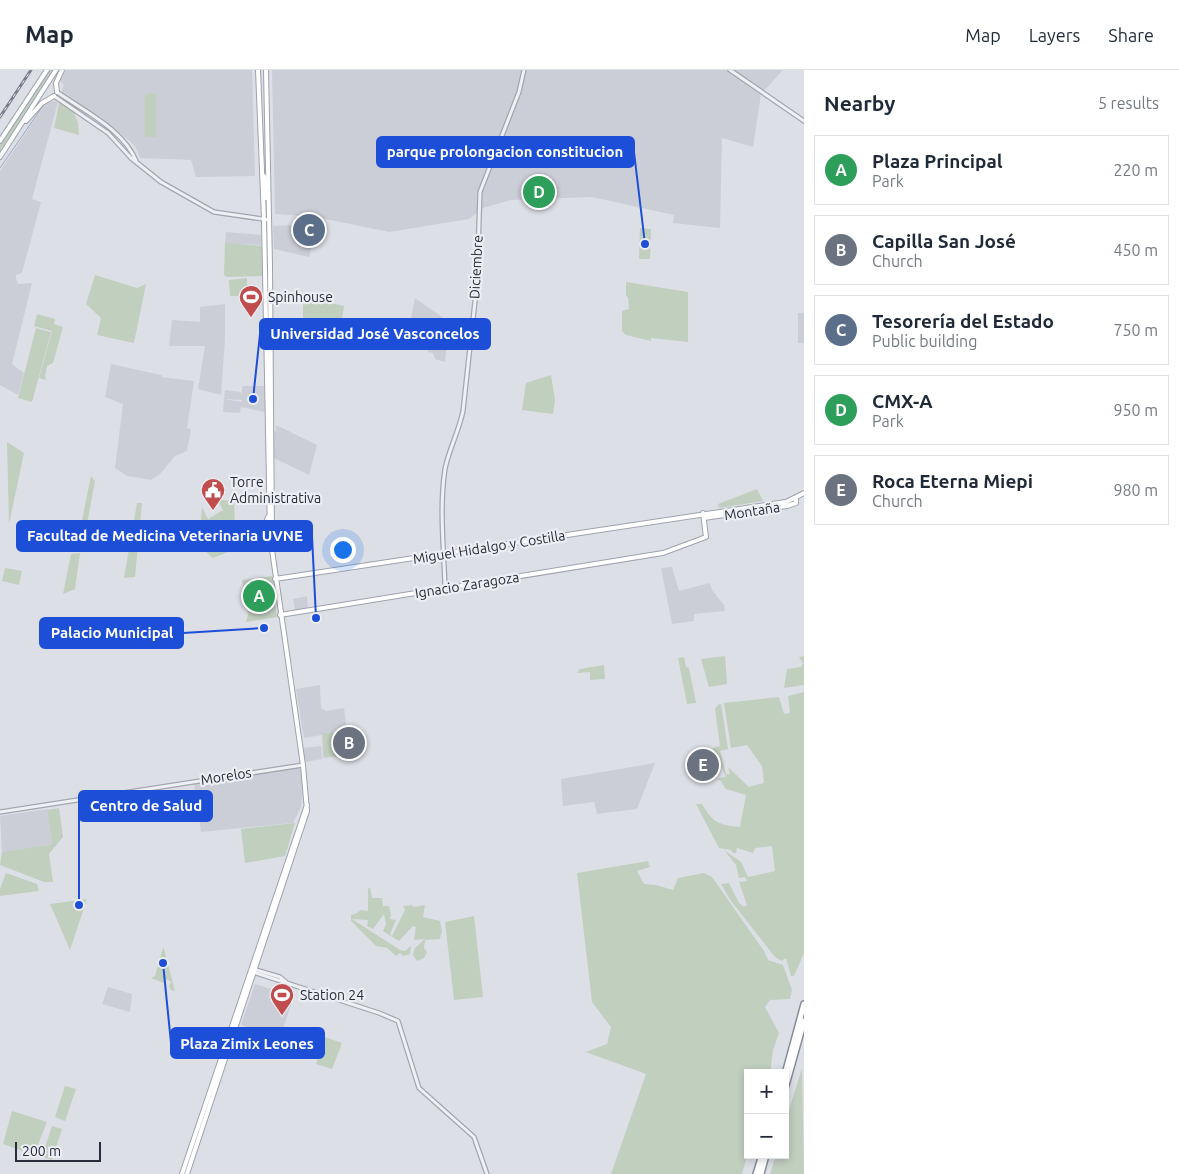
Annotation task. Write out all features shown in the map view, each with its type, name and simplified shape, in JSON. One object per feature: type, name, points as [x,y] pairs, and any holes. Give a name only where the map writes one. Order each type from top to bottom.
[{"type":"highway","points":[[786,1069],[804,1004]]},
{"type":"highway","points":[[789,1075],[804,1021]]},
{"type":"highway","points":[[756,1174],[761,1159]]},
{"type":"highway","points":[[761,1174],[765,1159]]},
{"type":"main road","points":[[0,141],[47,70]]},
{"type":"main road","points":[[0,157],[56,70]]},
{"type":"main road","points":[[22,124],[42,102],[56,94],[56,83],[62,70]]},
{"type":"main road","points":[[187,1174],[252,970],[304,821],[307,805],[271,542],[268,322],[270,289],[258,70]]},
{"type":"main road","points":[[266,70],[267,220]]},
{"type":"main road","points":[[268,264],[266,297],[270,353],[271,542]]},
{"type":"main road","points":[[266,297],[270,289]]},
{"type":"main road","points":[[270,353],[274,346]]},
{"type":"main road","name":"Montaña","points":[[703,516],[787,506],[796,503],[796,497],[804,493]]},
{"type":"main road","points":[[250,546],[264,530],[269,505]]},
{"type":"main road","name":"Miguel Hidalgo y Costilla","points":[[275,579],[300,573],[444,555],[703,516]]},
{"type":"main road","name":"Ignacio Zaragoza","points":[[280,615],[654,555],[706,537],[703,516]]},
{"type":"main road","points":[[182,1174],[240,1010],[240,998],[252,970]]},
{"type":"street","name":"Diciembre","points":[[445,588],[442,498],[447,459],[460,425],[463,410],[477,283],[480,192],[519,92],[524,70]]},
{"type":"street","points":[[730,70],[804,121]]},
{"type":"street","points":[[56,94],[111,130],[128,146],[138,163],[161,182],[210,210],[221,214],[267,220]]},
{"type":"street","name":"Morelos","points":[[0,812],[303,765]]},
{"type":"street","points":[[252,970],[284,979],[287,982],[398,1021],[419,1088],[474,1137],[487,1174]]},
{"type":"shaded area","points":[[66,70],[252,70],[255,176],[196,177],[191,160],[140,158],[135,146],[104,119],[61,92],[64,85],[60,80]]},
{"type":"shaded area","points":[[272,70],[783,70],[761,94],[753,147],[722,138],[720,228],[673,223],[674,215],[592,197],[511,200],[483,208],[469,219],[389,232],[316,217],[275,214]]},
{"type":"shaded area","points":[[58,102],[32,199],[41,202],[22,273],[16,275],[18,284],[32,283],[12,364],[24,373],[18,395],[0,385],[0,171],[46,103]]},
{"type":"shaded area","points":[[316,225],[309,257],[274,249],[273,226]]},
{"type":"shaded area","points":[[226,232],[261,235],[261,245],[225,244]]},
{"type":"shaded area","points":[[415,298],[449,322],[445,362],[435,359],[433,353],[428,352],[428,347],[419,347],[407,338]]},
{"type":"shaded area","points":[[225,304],[225,340],[221,395],[198,389],[205,346],[169,346],[172,320],[200,322],[200,307]]},
{"type":"shaded area","points":[[798,313],[804,313],[804,343],[798,343]]},
{"type":"shaded area","points":[[111,364],[161,375],[162,377],[194,381],[187,428],[191,429],[187,451],[175,456],[160,474],[151,480],[127,476],[115,468],[123,404],[105,397]]},
{"type":"shaded area","points":[[242,386],[264,386],[265,412],[241,407],[240,413],[223,412],[224,399],[225,390],[241,392],[242,398]],"holes":[[[224,399],[242,400],[241,402]]]},
{"type":"shaded area","points":[[276,425],[317,445],[309,475],[274,458],[274,432],[276,431]]},
{"type":"shaded area","points":[[672,567],[679,591],[710,583],[712,590],[724,605],[725,611],[694,614],[694,621],[672,624],[661,568]]},
{"type":"shaded area","points":[[307,596],[308,608],[295,610],[293,599]]},
{"type":"shaded area","points":[[320,685],[321,708],[326,711],[344,708],[347,731],[341,734],[342,756],[323,758],[322,735],[304,738],[296,689]]},
{"type":"shaded area","points":[[321,746],[322,759],[305,762],[303,748]]},
{"type":"shaded area","points":[[655,763],[637,809],[597,814],[594,802],[563,806],[561,779]]},
{"type":"shaded area","points":[[301,769],[303,789],[301,807],[293,823],[201,832],[194,784]]},
{"type":"shaded area","points":[[47,809],[52,844],[2,852],[0,816]]},
{"type":"shaded area","points":[[255,984],[294,996],[280,1038],[241,1025]]},
{"type":"shaded area","points":[[108,987],[132,994],[130,1012],[102,1004]]},
{"type":"green space","points":[[49,70],[54,70],[0,152],[0,145]]},
{"type":"green space","points":[[156,93],[156,137],[145,137],[145,94]]},
{"type":"green space","points":[[59,103],[73,110],[78,123],[79,135],[54,128]]},
{"type":"green space","points":[[640,228],[651,229],[650,259],[639,259]]},
{"type":"green space","points":[[225,243],[263,246],[263,276],[227,277],[224,275]]},
{"type":"green space","points":[[95,275],[137,288],[146,284],[134,343],[97,335],[101,318],[86,304]]},
{"type":"green space","points":[[247,278],[247,296],[230,296],[229,280]]},
{"type":"green space","points":[[626,282],[688,292],[688,342],[651,338],[651,341],[626,335],[622,331],[622,311],[629,309],[628,297],[626,296]]},
{"type":"green space","points":[[303,297],[344,306],[338,348],[303,342]]},
{"type":"green space","points":[[37,314],[55,319],[54,324],[63,327],[53,363],[47,366],[46,380],[39,378],[52,331],[34,326]]},
{"type":"green space","points":[[36,328],[51,332],[32,402],[18,398]]},
{"type":"green space","points":[[551,375],[555,400],[553,414],[522,410],[526,383]]},
{"type":"green space","points":[[7,442],[24,453],[9,524]]},
{"type":"green space","points":[[91,476],[95,481],[86,529],[80,530]]},
{"type":"green space","points":[[757,489],[763,501],[719,508],[718,504]]},
{"type":"green space","points":[[221,500],[234,501],[236,549],[213,558],[199,546],[202,507],[208,519],[223,510],[219,503]]},
{"type":"green space","points":[[137,503],[142,503],[135,577],[124,578]]},
{"type":"green space","points":[[80,553],[75,589],[63,594],[71,554]]},
{"type":"green space","points":[[5,568],[22,571],[19,585],[2,581]]},
{"type":"green space","points":[[272,576],[277,617],[246,622],[248,615],[242,580]]},
{"type":"green space","points":[[725,656],[727,684],[709,687],[701,659]]},
{"type":"green space","points":[[804,656],[804,685],[784,688],[787,669],[801,667],[803,663],[799,657]]},
{"type":"green space","points":[[684,657],[686,667],[689,668],[696,703],[687,704],[678,658]]},
{"type":"green space","points":[[604,665],[605,679],[590,680],[590,672],[577,673],[580,669]]},
{"type":"green space","points":[[804,692],[804,953],[794,976],[791,976],[786,958],[782,961],[775,957],[731,901],[721,884],[729,883],[739,903],[744,907],[747,905],[739,882],[747,881],[745,877],[739,878],[736,865],[724,850],[741,862],[748,877],[775,871],[772,846],[755,848],[753,853],[737,848],[736,853],[733,853],[731,850],[719,848],[696,804],[702,804],[709,815],[717,822],[740,827],[746,795],[726,789],[720,780],[715,779],[726,777],[720,764],[713,765],[711,754],[713,748],[720,746],[715,709],[719,704],[721,704],[728,749],[720,751],[726,774],[730,774],[728,767],[749,787],[764,783],[762,766],[747,745],[731,748],[724,703],[779,697],[784,714],[790,713],[788,696]]},
{"type":"green space","points":[[323,733],[337,733],[337,757],[324,757]]},
{"type":"green space","points":[[59,808],[63,837],[49,854],[53,882],[44,882],[0,865],[2,852],[52,844],[47,810]]},
{"type":"green space","points":[[295,823],[285,856],[245,863],[241,829]]},
{"type":"green space","points":[[648,861],[650,867],[637,871],[644,884],[673,890],[678,878],[704,873],[712,877],[764,951],[768,960],[783,965],[792,990],[790,999],[770,1000],[765,1007],[779,1033],[773,1050],[771,1069],[744,1069],[744,1159],[746,1159],[742,1174],[611,1174],[646,1074],[586,1052],[607,1044],[611,1027],[592,1002],[577,873]]},
{"type":"green space","points":[[6,873],[37,884],[39,891],[0,896],[0,889]]},
{"type":"green space","points":[[370,887],[372,898],[382,898],[383,906],[389,906],[390,919],[396,920],[390,934],[392,936],[405,910],[403,906],[425,905],[423,917],[440,921],[442,931],[440,939],[425,940],[424,948],[427,952],[424,958],[417,961],[413,955],[415,948],[425,939],[414,940],[416,927],[413,926],[399,941],[383,931],[386,924],[384,914],[373,929],[367,926],[368,920],[352,919],[400,950],[405,951],[411,946],[410,954],[403,956],[400,953],[396,956],[387,948],[376,946],[351,921],[351,915],[361,910],[368,911],[368,889]]},
{"type":"green space","points":[[87,899],[70,950],[50,904]]},
{"type":"green space","points":[[474,916],[483,997],[454,1000],[445,922]]},
{"type":"green space","points":[[163,948],[175,991],[169,987],[171,982],[167,979],[164,983],[151,978],[155,976]]},
{"type":"green space","points":[[325,1037],[342,1043],[332,1069],[316,1064]]},
{"type":"green space","points":[[802,1068],[804,1174],[770,1174],[775,1159],[789,1159],[789,1110]]},
{"type":"green space","points":[[65,1086],[76,1089],[65,1121],[55,1117]]},
{"type":"green space","points":[[12,1111],[47,1122],[34,1155],[3,1144]]},
{"type":"green space","points":[[52,1126],[62,1129],[52,1160],[42,1157]]},
{"type":"waterway","points":[[0,168],[45,103]]},
{"type":"railway","points":[[0,117],[31,70]]},
{"type":"place","name":"CMX-A","points":[[539,192]]},
{"type":"place","name":"Tesorería del Estado","points":[[309,230]]},
{"type":"place","name":"parque prolongacion constitucion","points":[[645,244]]},
{"type":"place","name":"Spinhouse","points":[[251,318]]},
{"type":"place","name":"Universidad José Vasconcelos","points":[[253,399]]},
{"type":"place","name":"Torre Administrativa","points":[[213,511]]},
{"type":"place","name":"Plaza Principal","points":[[259,596]]},
{"type":"place","name":"Facultad de Medicina Veterinaria UVNE","points":[[316,618]]},
{"type":"place","name":"Palacio Municipal","points":[[264,628]]},
{"type":"place","name":"Capilla San José","points":[[349,743]]},
{"type":"place","name":"Roca Eterna Miepi","points":[[703,765]]},
{"type":"place","name":"Centro de Salud","points":[[79,905]]},
{"type":"place","name":"Plaza Zimix Leones","points":[[163,963]]},
{"type":"place","name":"Station 24","points":[[282,1016]]}]
